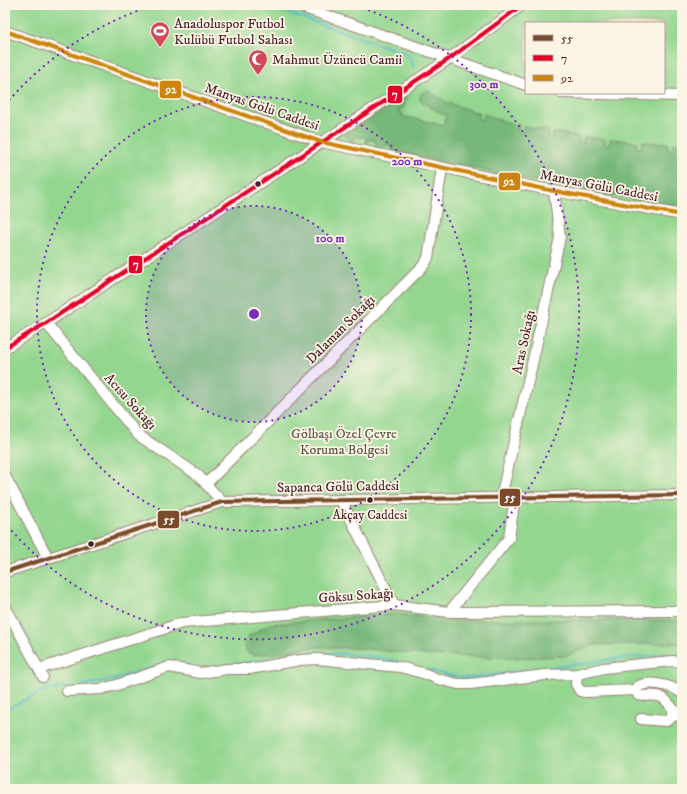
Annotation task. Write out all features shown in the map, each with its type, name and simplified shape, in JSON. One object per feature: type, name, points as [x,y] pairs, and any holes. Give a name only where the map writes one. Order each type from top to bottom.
[{"type":"street","points":[[296,5],[525,85]]},
{"type":"street","points":[[5,348],[46,323],[449,59],[522,5]]},
{"type":"street","name":"Manyas Gölü Caddesi","points":[[5,31],[321,142],[554,191],[682,215]]},
{"type":"street","points":[[602,94],[682,96]]},
{"type":"street","name":"Dalaman Sokağı","points":[[206,484],[426,262],[428,258],[442,168]]},
{"type":"street","name":"Aras Sokağı","points":[[501,497],[534,360],[560,237],[554,191]]},
{"type":"street","name":"Acısu Sokağı","points":[[46,323],[138,435],[198,475],[222,502]]},
{"type":"street","points":[[5,476],[48,558]]},
{"type":"street","name":"Sapanca Gölü Caddesi","points":[[5,572],[222,502],[682,495]]},
{"type":"street","points":[[449,612],[509,538],[514,497]]},
{"type":"street","points":[[341,500],[394,605]]},
{"type":"street","name":"Göksu Sokağı","points":[[5,606],[20,637],[41,673],[182,623],[394,605],[449,612],[682,611]]},
{"type":"street","points":[[67,691],[101,689],[169,667],[202,673],[227,669],[249,669],[300,660],[317,659],[400,667],[458,684],[470,684],[545,675],[577,674],[604,668],[666,662],[682,662]]},
{"type":"street","points":[[577,674],[576,684],[580,691],[636,690]]},
{"type":"street","points":[[636,690],[637,687],[642,684],[654,684],[668,686],[682,693]]},
{"type":"street","points":[[636,690],[638,695],[661,697],[677,715],[682,718]]},
{"type":"street","points":[[641,719],[666,721],[672,717],[672,709]]},
{"type":"green space","name":"Gölbaşı Özel Çevre Koruma Bölgesi","points":[[5,5],[682,5],[682,789],[5,789]]},
{"type":"green space","points":[[427,90],[448,103],[479,113],[478,119],[482,120],[484,114],[508,123],[519,125],[518,131],[523,132],[524,126],[549,131],[548,137],[552,138],[554,132],[579,137],[579,143],[583,143],[584,137],[605,139],[605,145],[609,145],[610,139],[637,142],[637,148],[642,148],[642,142],[668,143],[668,149],[673,149],[673,143],[682,144],[682,208],[519,178],[392,151],[392,146],[384,145],[383,149],[375,147],[376,141],[368,139],[367,145],[365,145],[367,138],[356,136],[354,142],[346,138],[346,135],[406,96],[407,99],[403,109],[399,109],[398,112],[403,113],[402,116],[443,125],[446,116],[420,101],[421,94]]},
{"type":"green space","points":[[396,614],[454,620],[682,620],[682,643],[594,645],[566,656],[511,658],[426,655],[369,649],[313,647],[271,654],[252,655],[247,652],[244,645],[249,636],[270,624]]},
{"type":"waterway","points":[[265,5],[407,54],[414,68]]},
{"type":"waterway","points":[[235,664],[319,653],[354,655],[399,662]]},
{"type":"waterway","points":[[428,670],[464,678],[623,658],[666,655],[682,656]]},
{"type":"waterway","points":[[83,685],[116,679],[169,662],[193,667]]},
{"type":"waterway","points":[[5,710],[46,690],[65,687]]},
{"type":"transit line","name":"7","points":[[5,348],[46,323],[449,59],[522,5]]},
{"type":"transit line","name":"92","points":[[5,31],[321,142],[554,191],[682,215]]},
{"type":"transit line","name":"55","points":[[5,572],[222,502],[682,495]]},
{"type":"place","name":"Anadoluspor Futbol Kulübü Futbol Sahası","points":[[160,48]]},
{"type":"place","name":"Mahmut Üzüncü Camii","points":[[258,76]]},
{"type":"place","name":"Akçay Caddesi","points":[[370,500]]}]
